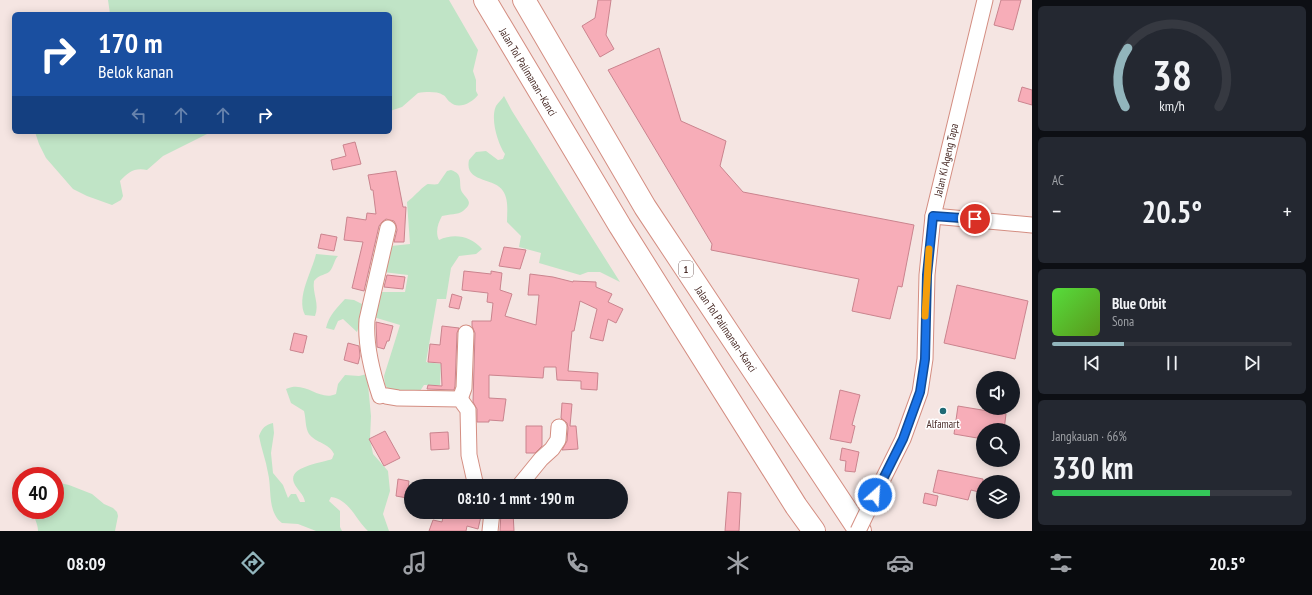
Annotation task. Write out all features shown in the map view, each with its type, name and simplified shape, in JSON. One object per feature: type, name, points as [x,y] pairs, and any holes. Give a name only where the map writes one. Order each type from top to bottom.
[{"type":"highway","name":"Jalan Tol Palimanan–Kanci","points":[[485,0],[629,240],[796,506],[814,531]]},
{"type":"highway","name":"Jalan Tol Palimanan–Kanci","points":[[524,0],[645,207],[859,531]]},
{"type":"street","name":"Jalan Ki Ageng Tapa","points":[[859,531],[903,439],[920,392],[925,359],[927,275],[933,216],[985,0]]},
{"type":"street","points":[[933,216],[1032,225]]},
{"type":"street","points":[[388,228],[367,320],[366,333],[373,376],[388,397],[460,399]]},
{"type":"street","points":[[460,399],[464,388],[466,333]]},
{"type":"street","points":[[460,399],[468,410],[469,455],[474,479]]},
{"type":"street","points":[[525,479],[541,459],[552,449],[558,440],[558,427]]},
{"type":"street","points":[[490,531],[491,519]]},
{"type":"green space","points":[[108,0],[449,0],[478,50],[473,71],[478,95],[469,103],[457,105],[453,104],[445,96],[438,93],[418,93],[402,107],[392,110],[392,12],[110,12]]},
{"type":"green space","points":[[504,96],[620,282],[600,272],[588,272],[580,275],[539,263],[541,253],[519,247],[521,236],[507,222],[507,202],[503,191],[494,183],[481,179],[471,173],[469,160],[476,152],[486,151],[498,160],[503,159],[505,154],[497,138],[494,124],[494,111]]},
{"type":"green space","points":[[36,134],[207,134],[163,156],[147,170],[139,169],[126,175],[120,181],[123,196],[121,200],[112,205],[73,189],[46,158]]},
{"type":"green space","points":[[451,170],[459,176],[462,193],[468,200],[469,205],[461,212],[442,216],[439,222],[437,234],[439,240],[456,236],[462,237],[473,241],[482,249],[476,254],[459,256],[451,268],[446,299],[437,299],[426,362],[441,364],[440,385],[424,385],[420,391],[392,394],[385,385],[384,376],[400,325],[370,316],[377,292],[405,292],[408,275],[383,272],[391,246],[410,244],[407,202],[426,185],[438,184],[447,171]]},
{"type":"green space","points":[[316,254],[338,256],[330,271],[318,277],[314,281],[317,307],[315,316],[305,315],[302,300]]},
{"type":"green space","points":[[345,299],[354,300],[366,306],[357,332],[343,319],[338,321],[334,330],[326,328],[331,315]]},
{"type":"green space","points":[[367,374],[371,416],[370,439],[373,454],[388,471],[390,491],[383,514],[389,531],[368,531],[343,502],[331,497],[329,501],[340,511],[340,527],[342,531],[316,531],[298,524],[282,523],[277,518],[272,507],[267,468],[259,436],[261,431],[264,427],[273,423],[274,433],[271,453],[273,473],[283,485],[288,498],[291,494],[296,494],[300,502],[305,502],[294,483],[293,477],[301,469],[307,466],[332,459],[334,454],[326,445],[309,434],[304,411],[291,403],[286,389],[300,387],[318,394],[330,396],[336,394],[338,384],[345,375],[359,376]]},
{"type":"green space","points":[[64,484],[92,494],[104,504],[113,508],[117,512],[118,516],[115,531],[38,531],[35,519],[64,519]]},
{"type":"building","points":[[598,0],[611,0],[606,35],[614,49],[600,57],[582,26],[595,18]]},
{"type":"building","points":[[1001,0],[1021,0],[1013,30],[994,25]]},
{"type":"building","points":[[659,48],[681,121],[726,141],[720,166],[743,192],[914,225],[902,287],[898,286],[890,319],[852,311],[859,279],[711,250],[712,244],[608,70]]},
{"type":"building","points":[[1022,87],[1032,90],[1032,105],[1018,101]]},
{"type":"building","points":[[355,142],[361,164],[333,170],[331,160],[346,156],[343,145]]},
{"type":"building","points":[[396,171],[403,207],[406,207],[404,242],[394,242],[397,230],[394,221],[386,219],[382,222],[379,226],[364,291],[352,288],[363,242],[344,240],[347,217],[366,220],[367,213],[376,214],[373,190],[371,190],[368,175]]},
{"type":"building","points":[[321,234],[337,237],[334,251],[318,248]]},
{"type":"building","points":[[504,247],[526,250],[520,269],[499,266]]},
{"type":"building","points":[[464,271],[491,274],[491,271],[502,273],[500,290],[512,294],[505,316],[536,325],[539,295],[528,295],[530,274],[553,277],[573,282],[596,282],[596,287],[612,294],[608,302],[623,309],[616,323],[608,319],[603,341],[590,338],[597,309],[580,301],[574,331],[572,331],[568,371],[598,373],[597,390],[581,389],[581,381],[557,380],[556,367],[544,367],[543,378],[489,375],[489,398],[506,399],[503,421],[489,420],[489,422],[477,422],[477,409],[473,402],[475,333],[472,326],[472,321],[491,321],[493,303],[487,302],[488,293],[462,290]]},
{"type":"building","points":[[387,275],[405,277],[403,289],[384,287]]},
{"type":"building","points":[[957,285],[1028,301],[1015,359],[944,343]]},
{"type":"building","points":[[452,294],[462,297],[459,309],[449,307]]},
{"type":"building","points":[[376,322],[393,326],[389,341],[387,341],[384,349],[377,347]]},
{"type":"building","points":[[442,326],[459,328],[457,333],[454,390],[427,389],[428,385],[442,386],[441,363],[428,362],[430,344],[440,345]]},
{"type":"building","points":[[294,333],[307,336],[303,353],[290,350]]},
{"type":"building","points":[[348,343],[359,346],[360,356],[358,364],[344,360]]},
{"type":"building","points":[[840,390],[860,395],[852,425],[855,426],[851,443],[830,439]]},
{"type":"building","points":[[562,403],[572,404],[570,426],[576,426],[578,449],[562,450],[567,441],[568,428],[567,423],[561,418]]},
{"type":"building","points":[[958,406],[976,409],[976,415],[1006,415],[1005,423],[976,423],[976,438],[954,434]]},
{"type":"building","points":[[526,426],[542,426],[542,446],[535,453],[526,453]]},
{"type":"building","points":[[385,431],[400,458],[384,466],[369,439]]},
{"type":"building","points":[[448,432],[449,449],[431,450],[430,433]]},
{"type":"building","points":[[842,448],[859,452],[855,472],[845,471],[846,461],[840,460]]},
{"type":"building","points":[[938,470],[976,478],[976,491],[971,490],[968,500],[933,492]]},
{"type":"building","points":[[398,479],[404,480],[404,497],[396,496]]},
{"type":"building","points":[[728,492],[741,493],[739,531],[725,531]]},
{"type":"building","points":[[925,493],[938,496],[936,506],[923,503]]},
{"type":"building","points":[[443,519],[480,519],[478,529],[467,526],[466,531],[429,531],[433,520],[442,522]]},
{"type":"building","points":[[501,519],[513,519],[514,531],[500,531]]},
{"type":"slow traffic","points":[[925,316],[929,249]]},
{"type":"place","name":"Alfamart","points":[[943,411]]},
{"type":"route","points":[[875,495],[903,439],[920,392],[925,359],[924,336],[927,275],[933,216],[975,219]]}]
